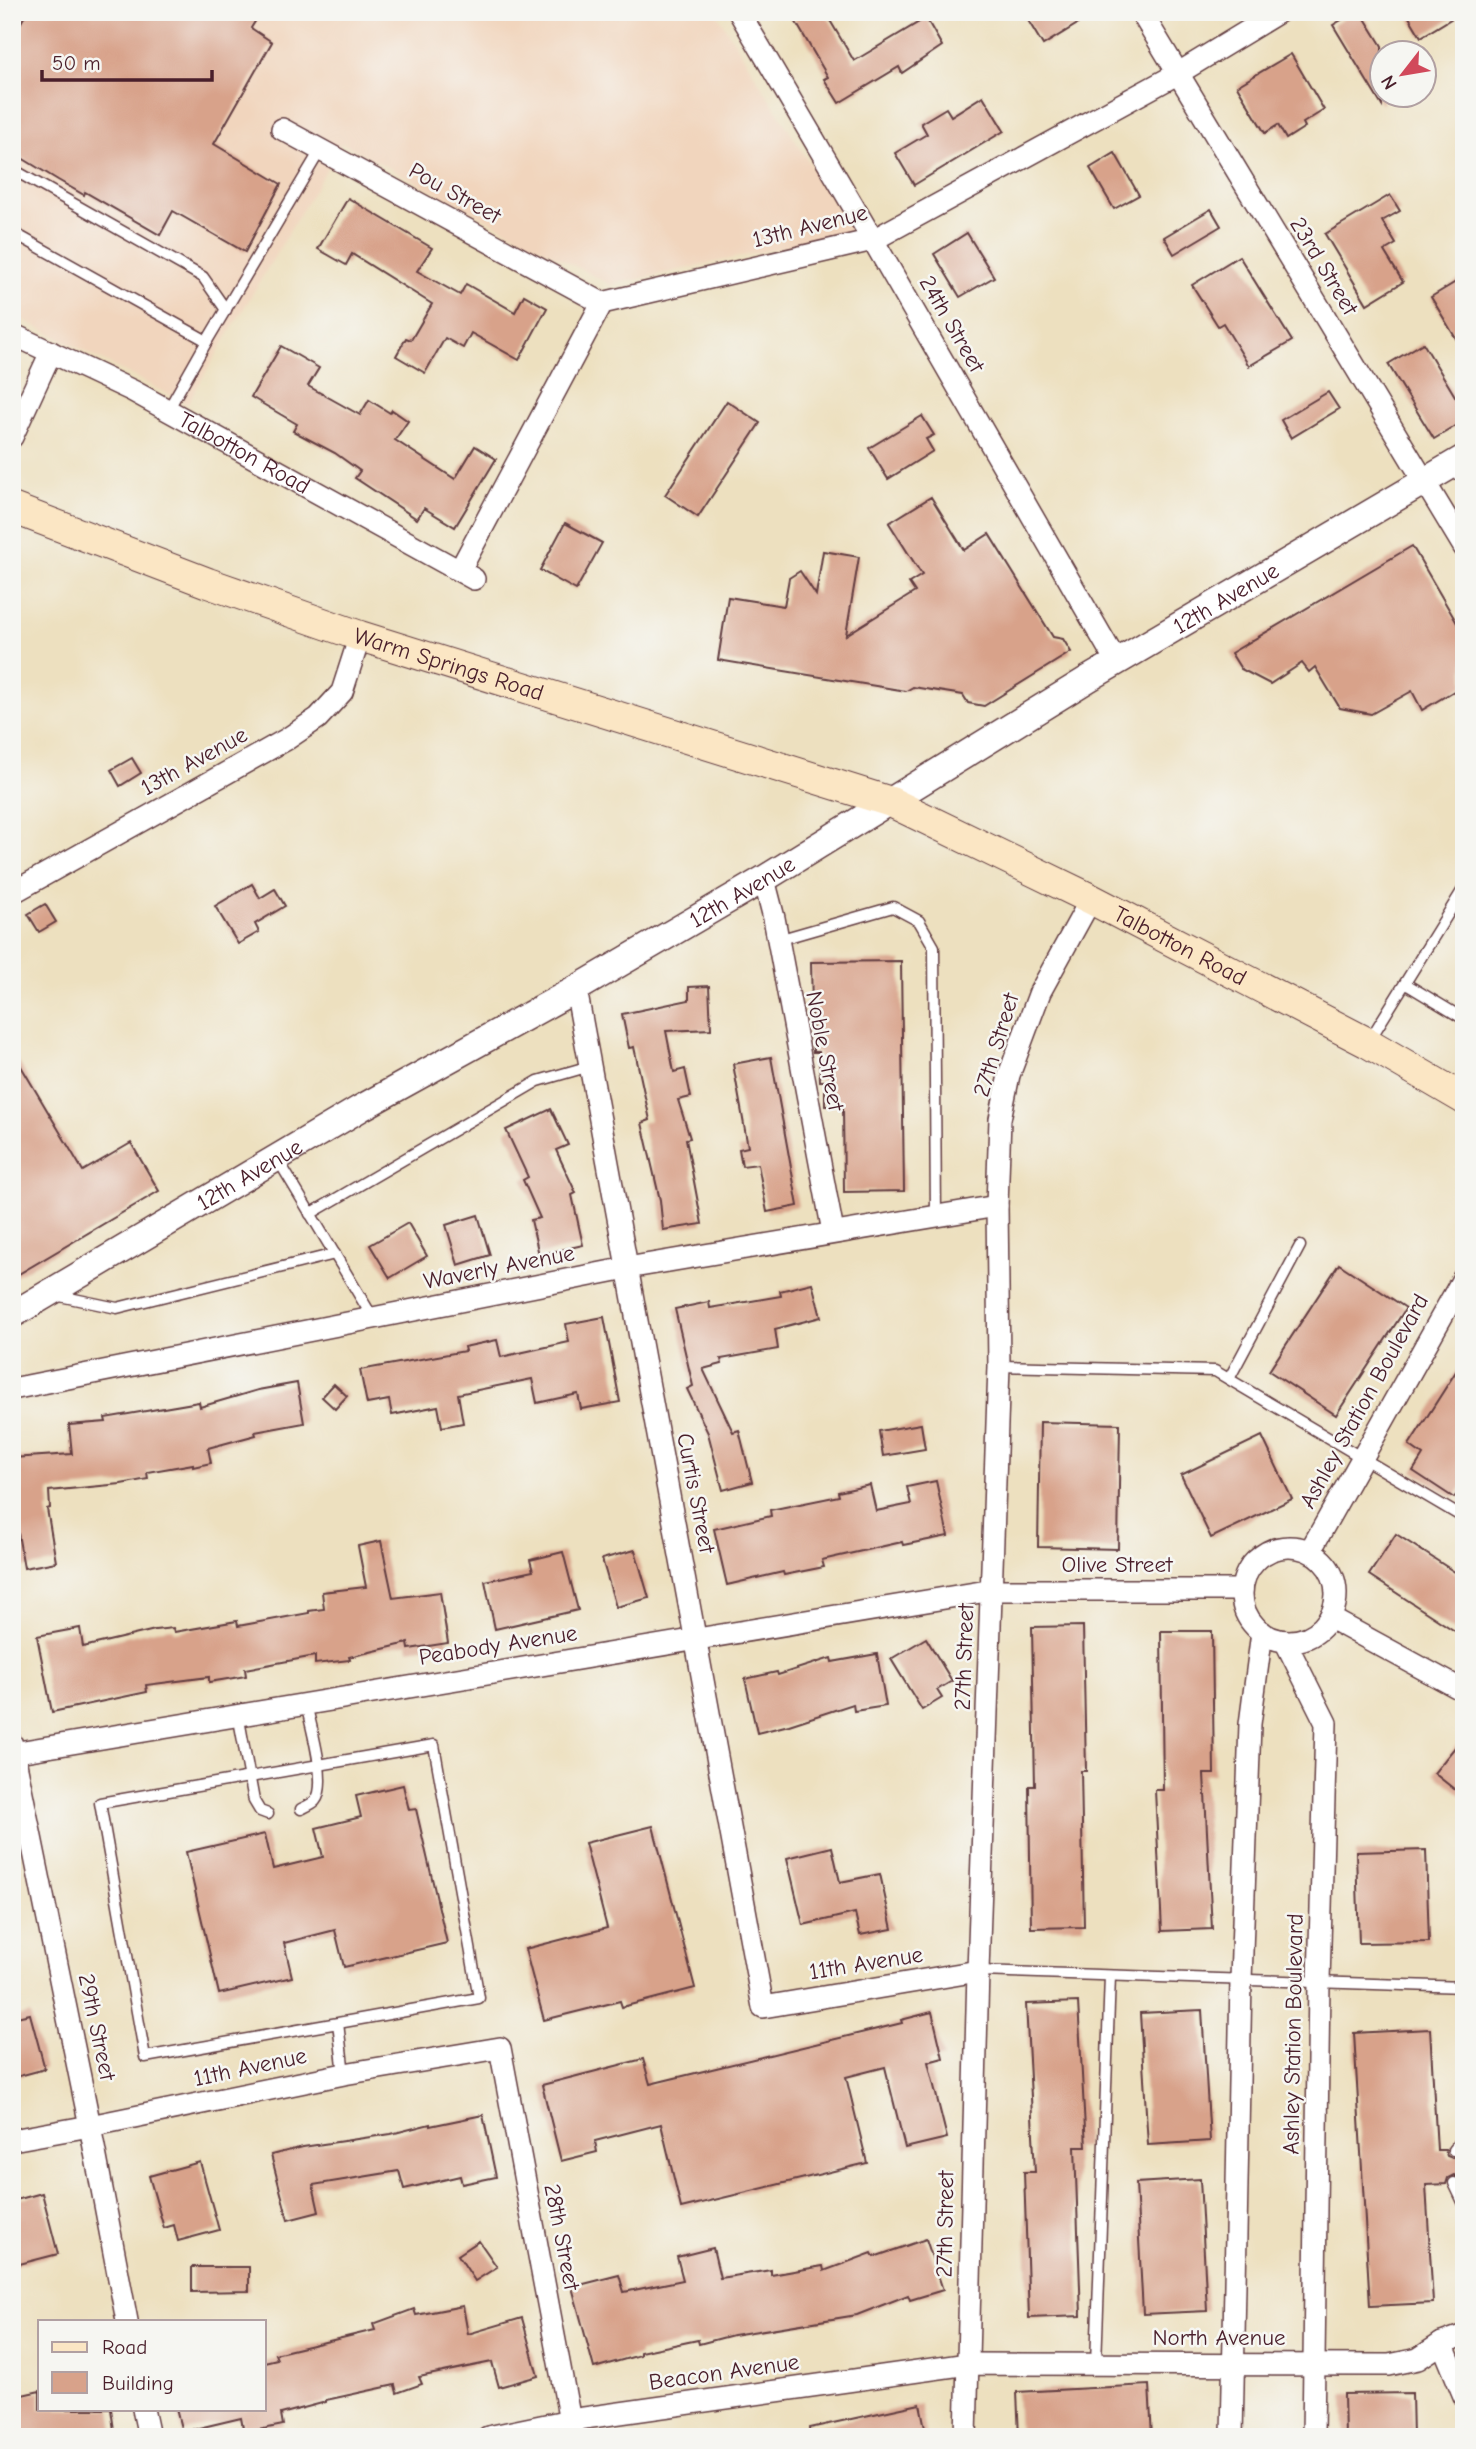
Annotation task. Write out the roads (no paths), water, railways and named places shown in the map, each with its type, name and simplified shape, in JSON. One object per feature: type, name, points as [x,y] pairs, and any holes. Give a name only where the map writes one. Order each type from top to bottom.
[{"type":"main road","name":"Warm Springs Road","points":[[12,508],[208,583],[360,636],[891,802]]},
{"type":"main road","name":"Talbotton Road","points":[[891,802],[1091,899],[1368,1043],[1464,1099]]},
{"type":"street","name":"24th Street","points":[[738,12],[1117,663]]},
{"type":"street","name":"23rd Street","points":[[1140,12],[1464,547]]},
{"type":"street","name":"13th Avenue","points":[[603,303],[873,240],[1177,74],[1279,12]]},
{"type":"street","name":"Pou Street","points":[[282,129],[603,303]]},
{"type":"street","name":"Talbotton Road","points":[[12,334],[168,410],[467,574],[603,303]]},
{"type":"street","points":[[12,437],[51,352]]},
{"type":"street","name":"12th Avenue","points":[[12,1315],[361,1108],[576,989],[764,879],[1117,663],[1464,458]]},
{"type":"street","name":"13th Avenue","points":[[12,893],[287,739],[318,718],[342,692],[360,636]]},
{"type":"street","name":"Noble Street","points":[[764,879],[833,1233]]},
{"type":"street","name":"27th Street","points":[[966,2437],[978,1971],[999,1366],[1000,1119],[1009,1075],[1040,992],[1091,899]]},
{"type":"street","name":"Curtis Street","points":[[576,989],[763,2007]]},
{"type":"street","name":"Waverly Avenue","points":[[12,1389],[627,1268],[998,1206]]},
{"type":"street","name":"Ashley Station Boulevard","points":[[1310,1551],[1464,1277]]},
{"type":"street","points":[[1280,1547],[1310,1551],[1322,1560],[1331,1573],[1336,1588],[1335,1604],[1329,1618],[1311,1636],[1298,1640],[1285,1641],[1262,1632],[1251,1621],[1244,1606],[1242,1590],[1245,1575],[1265,1552],[1280,1547]]},
{"type":"street","name":"Peabody Avenue","points":[[13,1750],[993,1590]]},
{"type":"street","name":"Olive Street","points":[[993,1590],[1242,1590]]},
{"type":"street","points":[[1329,1618],[1464,1691]]},
{"type":"street","points":[[1232,2437],[1241,1980],[1250,1724],[1262,1632]]},
{"type":"street","name":"Ashley Station Boulevard","points":[[1285,1641],[1326,1723],[1319,1982],[1313,2437]]},
{"type":"street","name":"29th Street","points":[[13,1750],[127,2320]]},
{"type":"street","name":"11th Avenue","points":[[763,2007],[978,1971]]},
{"type":"street","name":"11th Avenue","points":[[12,2140],[344,2074],[500,2048]]},
{"type":"street","name":"28th Street","points":[[500,2048],[571,2428]]},
{"type":"street","name":"North Avenue","points":[[968,2364],[1389,2365],[1418,2359],[1442,2343],[1464,2335]]},
{"type":"street","points":[[1442,2343],[1464,2396]]},
{"type":"street","name":"Beacon Avenue","points":[[488,2437],[571,2428],[968,2364]]},
{"type":"street","points":[[143,2410],[149,2437]]},
{"type":"lane","points":[[168,410],[321,149]]},
{"type":"lane","points":[[12,169],[194,270],[203,276],[226,310]]},
{"type":"lane","points":[[12,232],[207,341]]},
{"type":"lane","points":[[1368,1043],[1464,888]]},
{"type":"lane","points":[[778,940],[893,907],[919,921],[934,947],[936,1216]]},
{"type":"lane","points":[[1406,984],[1464,1019]]},
{"type":"lane","points":[[310,1214],[538,1081],[590,1066]]},
{"type":"lane","points":[[277,1158],[373,1318]]},
{"type":"lane","points":[[1229,1379],[1300,1246]]},
{"type":"lane","points":[[48,1294],[117,1308],[335,1254]]},
{"type":"lane","points":[[999,1366],[1214,1371],[1464,1518]]},
{"type":"lane","points":[[301,1809],[315,1801],[320,1792],[319,1767],[306,1704]]},
{"type":"lane","points":[[238,1714],[254,1801],[260,1811],[268,1814]]},
{"type":"lane","points":[[434,1745],[480,1998],[145,2057],[100,1803],[248,1776],[319,1767],[434,1745]]},
{"type":"lane","points":[[978,1971],[1464,1987]]},
{"type":"lane","points":[[1096,2364],[1110,1976]]},
{"type":"lane","points":[[338,2023],[344,2074]]},
{"type":"lane","points":[[1453,2150],[1464,2137]]},
{"type":"lane","points":[[1454,2183],[1463,2202]]}]
